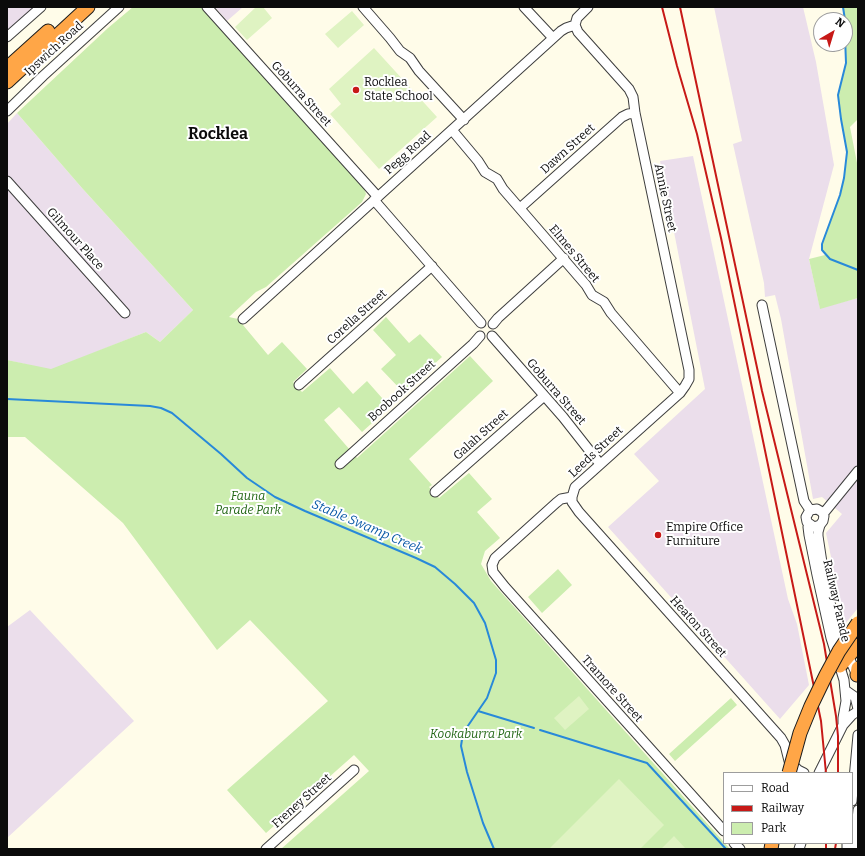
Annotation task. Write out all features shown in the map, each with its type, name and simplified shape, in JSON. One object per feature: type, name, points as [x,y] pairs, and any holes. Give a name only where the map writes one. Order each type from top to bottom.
[{"type":"highway","points":[[7,68],[75,7]]},
{"type":"highway","points":[[7,82],[88,7]]},
{"type":"highway","points":[[789,772],[800,733],[811,706],[839,651],[858,623]]},
{"type":"highway","points":[[797,772],[806,738],[817,710],[832,678],[858,637]]},
{"type":"highway","points":[[853,666],[858,645]]},
{"type":"street","points":[[7,37],[40,7]]},
{"type":"street","name":"Ipswich Road","points":[[7,111],[119,7]]},
{"type":"street","name":"Goburra Street","points":[[207,7],[376,198],[481,323]]},
{"type":"street","points":[[363,7],[390,38],[398,50],[409,56],[419,71],[464,120]]},
{"type":"street","points":[[524,7],[553,38]]},
{"type":"street","name":"Pegg Road","points":[[243,319],[553,38],[564,29],[575,25],[577,18],[588,7]]},
{"type":"street","name":"Annie Street","points":[[575,25],[578,32],[632,93],[634,100],[635,113],[689,370],[689,379],[680,393]]},
{"type":"street","name":"Dawn Street","points":[[520,208],[622,117],[635,113]]},
{"type":"street","name":"Elmes Street","points":[[452,130],[478,161],[485,172],[495,178],[564,258],[592,294],[604,302],[611,313],[680,393]]},
{"type":"street","name":"Gilmour Place","points":[[7,181],[125,313]]},
{"type":"street","points":[[493,324],[564,258]]},
{"type":"street","name":"Corella Street","points":[[299,385],[432,266]]},
{"type":"street","points":[[762,305],[804,501],[810,510]]},
{"type":"street","points":[[486,321],[493,324],[495,329],[492,336],[484,338],[480,336],[477,328],[481,323],[486,321]]},
{"type":"street","name":"Boobook Street","points":[[340,464],[480,336]]},
{"type":"street","name":"Goburra Street","points":[[492,336],[567,422],[600,464]]},
{"type":"street","name":"Leeds Street","points":[[495,558],[561,499],[572,497],[575,487],[680,393]]},
{"type":"street","name":"Galah Street","points":[[435,492],[544,396]]},
{"type":"street","points":[[810,510],[806,517],[809,524],[814,527],[820,525],[823,521],[823,514],[858,471]]},
{"type":"street","name":"Heaton Street","points":[[572,497],[575,507],[579,512],[781,738],[785,745],[789,760],[798,770],[802,772]]},
{"type":"street","points":[[810,510],[817,509],[823,514]]},
{"type":"street","name":"Railway Parade","points":[[809,524],[809,535],[831,638],[853,666]]},
{"type":"street","name":"Railway Parade","points":[[820,525],[818,536],[830,605],[837,632],[853,666]]},
{"type":"street","name":"Tramore Street","points":[[495,558],[492,565],[493,572],[496,577],[723,830]]},
{"type":"street","name":"Railway Parade","points":[[820,772],[843,725],[846,701],[844,680],[853,666]]},
{"type":"street","points":[[843,725],[858,710],[855,697],[844,690]]},
{"type":"street","points":[[853,790],[858,735]]},
{"type":"street","name":"Freney Street","points":[[266,849],[354,770]]},
{"type":"street","points":[[854,849],[858,810]]},
{"type":"shaded area","points":[[7,7],[34,7],[7,32]]},
{"type":"shaded area","points":[[215,7],[243,7],[227,21]]},
{"type":"shaded area","points":[[714,7],[803,7],[816,62],[834,165],[809,259],[820,308],[858,298],[858,608],[845,624],[826,533],[842,514],[822,497],[813,499],[781,319],[775,295],[765,297],[764,283],[733,144],[742,141]]},
{"type":"shaded area","points":[[17,113],[82,188],[193,310],[160,342],[146,332],[51,370],[7,360],[7,124]]},
{"type":"shaded area","points":[[693,156],[788,599],[797,624],[809,685],[780,719],[608,527],[659,481],[634,454],[705,389],[660,161]]},
{"type":"shaded area","points":[[30,610],[134,721],[7,838],[7,627]]},
{"type":"green space","points":[[133,7],[202,7],[364,188],[366,194],[362,202],[266,287],[256,292],[229,317],[238,319],[268,355],[282,342],[307,369],[293,382],[302,392],[330,368],[353,394],[367,381],[390,407],[362,432],[339,407],[324,420],[357,458],[470,356],[493,381],[409,459],[432,485],[429,487],[439,498],[469,473],[492,499],[477,512],[500,538],[485,551],[481,564],[491,581],[723,841],[723,844],[726,844],[730,849],[281,849],[369,771],[354,755],[266,833],[227,790],[328,701],[250,620],[217,650],[123,523],[25,437],[7,437],[7,360],[51,369],[146,332],[160,342],[193,310],[82,188],[17,113],[108,28]]},
{"type":"green space","points":[[256,7],[263,7],[272,18],[247,40],[235,27]]},
{"type":"green space","points":[[843,7],[858,7],[858,119],[850,127],[858,168],[858,298],[820,309],[809,259],[825,255],[822,250],[822,244],[840,195],[844,178],[847,152],[838,95],[846,63],[846,52],[853,52],[853,12],[844,12]]},
{"type":"green space","points":[[352,11],[364,25],[338,48],[325,34]]},
{"type":"green space","points":[[374,48],[437,117],[379,169],[330,114],[341,104],[329,89]]},
{"type":"green space","points":[[386,317],[409,343],[420,334],[442,357],[403,392],[381,369],[396,355],[373,330]]},
{"type":"green space","points":[[558,569],[572,585],[542,613],[528,597]]},
{"type":"green space","points":[[579,696],[589,709],[565,730],[554,718]]},
{"type":"green space","points":[[731,698],[737,705],[675,761],[669,754]]},
{"type":"green space","points":[[619,779],[664,825],[640,849],[549,849]]},
{"type":"green space","points":[[674,836],[686,849],[661,849]]},
{"type":"waterway","points":[[843,7],[844,12]]},
{"type":"waterway","points":[[846,52],[846,63],[838,95],[847,152],[844,178],[840,195],[822,244],[822,250],[830,259],[858,270]]},
{"type":"waterway","name":"Stable Swamp Creek","points":[[7,399],[150,406],[161,408],[172,413],[247,478],[275,497],[435,567],[455,584],[474,603],[485,623],[496,660],[496,673],[487,698],[463,733],[461,746],[467,772],[483,823],[494,849]]},
{"type":"waterway","points":[[478,711],[534,728]]},
{"type":"waterway","points":[[540,730],[647,763],[726,849]]},
{"type":"railway","points":[[662,7],[677,66],[697,134],[721,238],[821,721],[826,772]]},
{"type":"railway","points":[[680,7],[762,391],[824,644],[836,716],[838,736],[838,772]]},
{"type":"railway","points":[[826,844],[826,849]]},
{"type":"railway","points":[[835,849],[836,844]]},
{"type":"place","name":"Rocklea State School","points":[[356,90]]},
{"type":"place","name":"Empire Office Furniture","points":[[658,535]]},
{"type":"district","name":"Rocklea","points":[[218,135]]},
{"type":"park label","name":"Fauna Parade Park","points":[[248,504]]},
{"type":"park label","name":"Kookaburra Park","points":[[476,735]]}]
